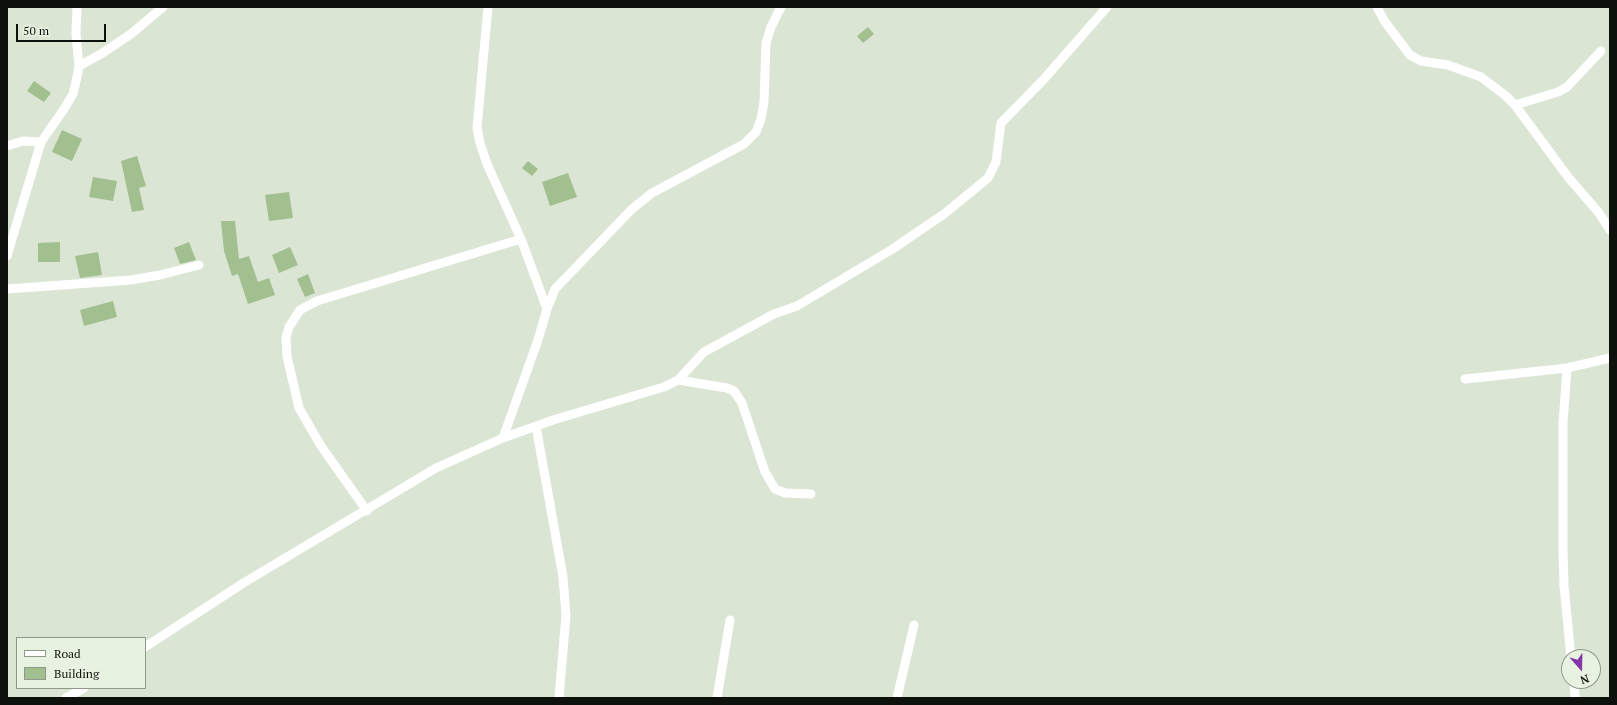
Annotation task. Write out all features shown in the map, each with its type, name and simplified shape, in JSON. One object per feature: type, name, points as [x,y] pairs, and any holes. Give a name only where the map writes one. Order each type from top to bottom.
[{"type":"street","points":[[7,256],[41,142],[64,109],[72,94],[79,66],[76,34],[76,7]]},
{"type":"street","points":[[79,66],[101,54],[131,34],[163,7]]},
{"type":"street","points":[[488,7],[477,128],[487,164],[521,239],[547,309]]},
{"type":"street","points":[[503,438],[555,289],[632,209],[652,193],[744,144],[756,132],[761,119],[764,102],[766,43],[771,27],[781,7]]},
{"type":"street","points":[[146,646],[245,582],[436,468],[503,438],[536,426],[664,387],[678,380],[704,352],[774,314],[797,306],[891,250],[944,214],[988,178],[996,162],[1002,123],[1049,74],[1107,7]]},
{"type":"street","points":[[1377,7],[1385,22],[1410,55],[1421,61],[1448,65],[1482,77],[1515,105],[1568,177],[1599,213],[1610,230]]},
{"type":"street","points":[[1515,105],[1558,92],[1567,87],[1601,51]]},
{"type":"street","points":[[7,146],[23,141],[41,142]]},
{"type":"street","points":[[366,511],[321,446],[299,408],[287,356],[286,337],[289,327],[300,310],[317,301],[521,239]]},
{"type":"street","points":[[7,289],[131,280],[199,266]]},
{"type":"street","points":[[1465,379],[1567,368],[1610,358]]},
{"type":"street","points":[[1567,368],[1563,423],[1563,548],[1564,586],[1570,649]]},
{"type":"street","points":[[678,380],[727,388],[734,391],[739,396],[742,403],[765,472],[775,489],[785,493],[811,494]]},
{"type":"street","points":[[536,426],[563,577],[566,616],[559,698]]},
{"type":"street","points":[[717,698],[730,620]]},
{"type":"street","points":[[897,698],[914,625]]},
{"type":"street","points":[[66,698],[82,689]]},
{"type":"building","points":[[868,27],[874,34],[863,43],[857,36]]},
{"type":"building","points":[[34,81],[51,93],[44,102],[27,91]]},
{"type":"building","points":[[62,130],[82,139],[72,161],[52,152]]},
{"type":"building","points":[[137,156],[146,186],[139,188],[144,210],[132,212],[121,161]]},
{"type":"building","points":[[528,161],[538,169],[532,176],[522,168]]},
{"type":"building","points":[[568,173],[577,197],[550,206],[542,182]]},
{"type":"building","points":[[93,177],[117,181],[113,201],[89,197]]},
{"type":"building","points":[[289,192],[293,218],[269,221],[265,195]]},
{"type":"building","points":[[221,221],[235,221],[239,259],[249,256],[258,282],[269,278],[275,295],[248,304],[238,274],[232,276],[224,251]]},
{"type":"building","points":[[60,242],[60,262],[38,262],[38,243]]},
{"type":"building","points":[[189,242],[196,260],[180,264],[174,248]]},
{"type":"building","points":[[290,247],[298,265],[279,273],[272,255]]},
{"type":"building","points":[[98,252],[102,275],[80,278],[75,256]]},
{"type":"building","points":[[308,274],[315,293],[305,297],[297,279]]},
{"type":"building","points":[[113,301],[117,317],[84,326],[80,310]]}]
